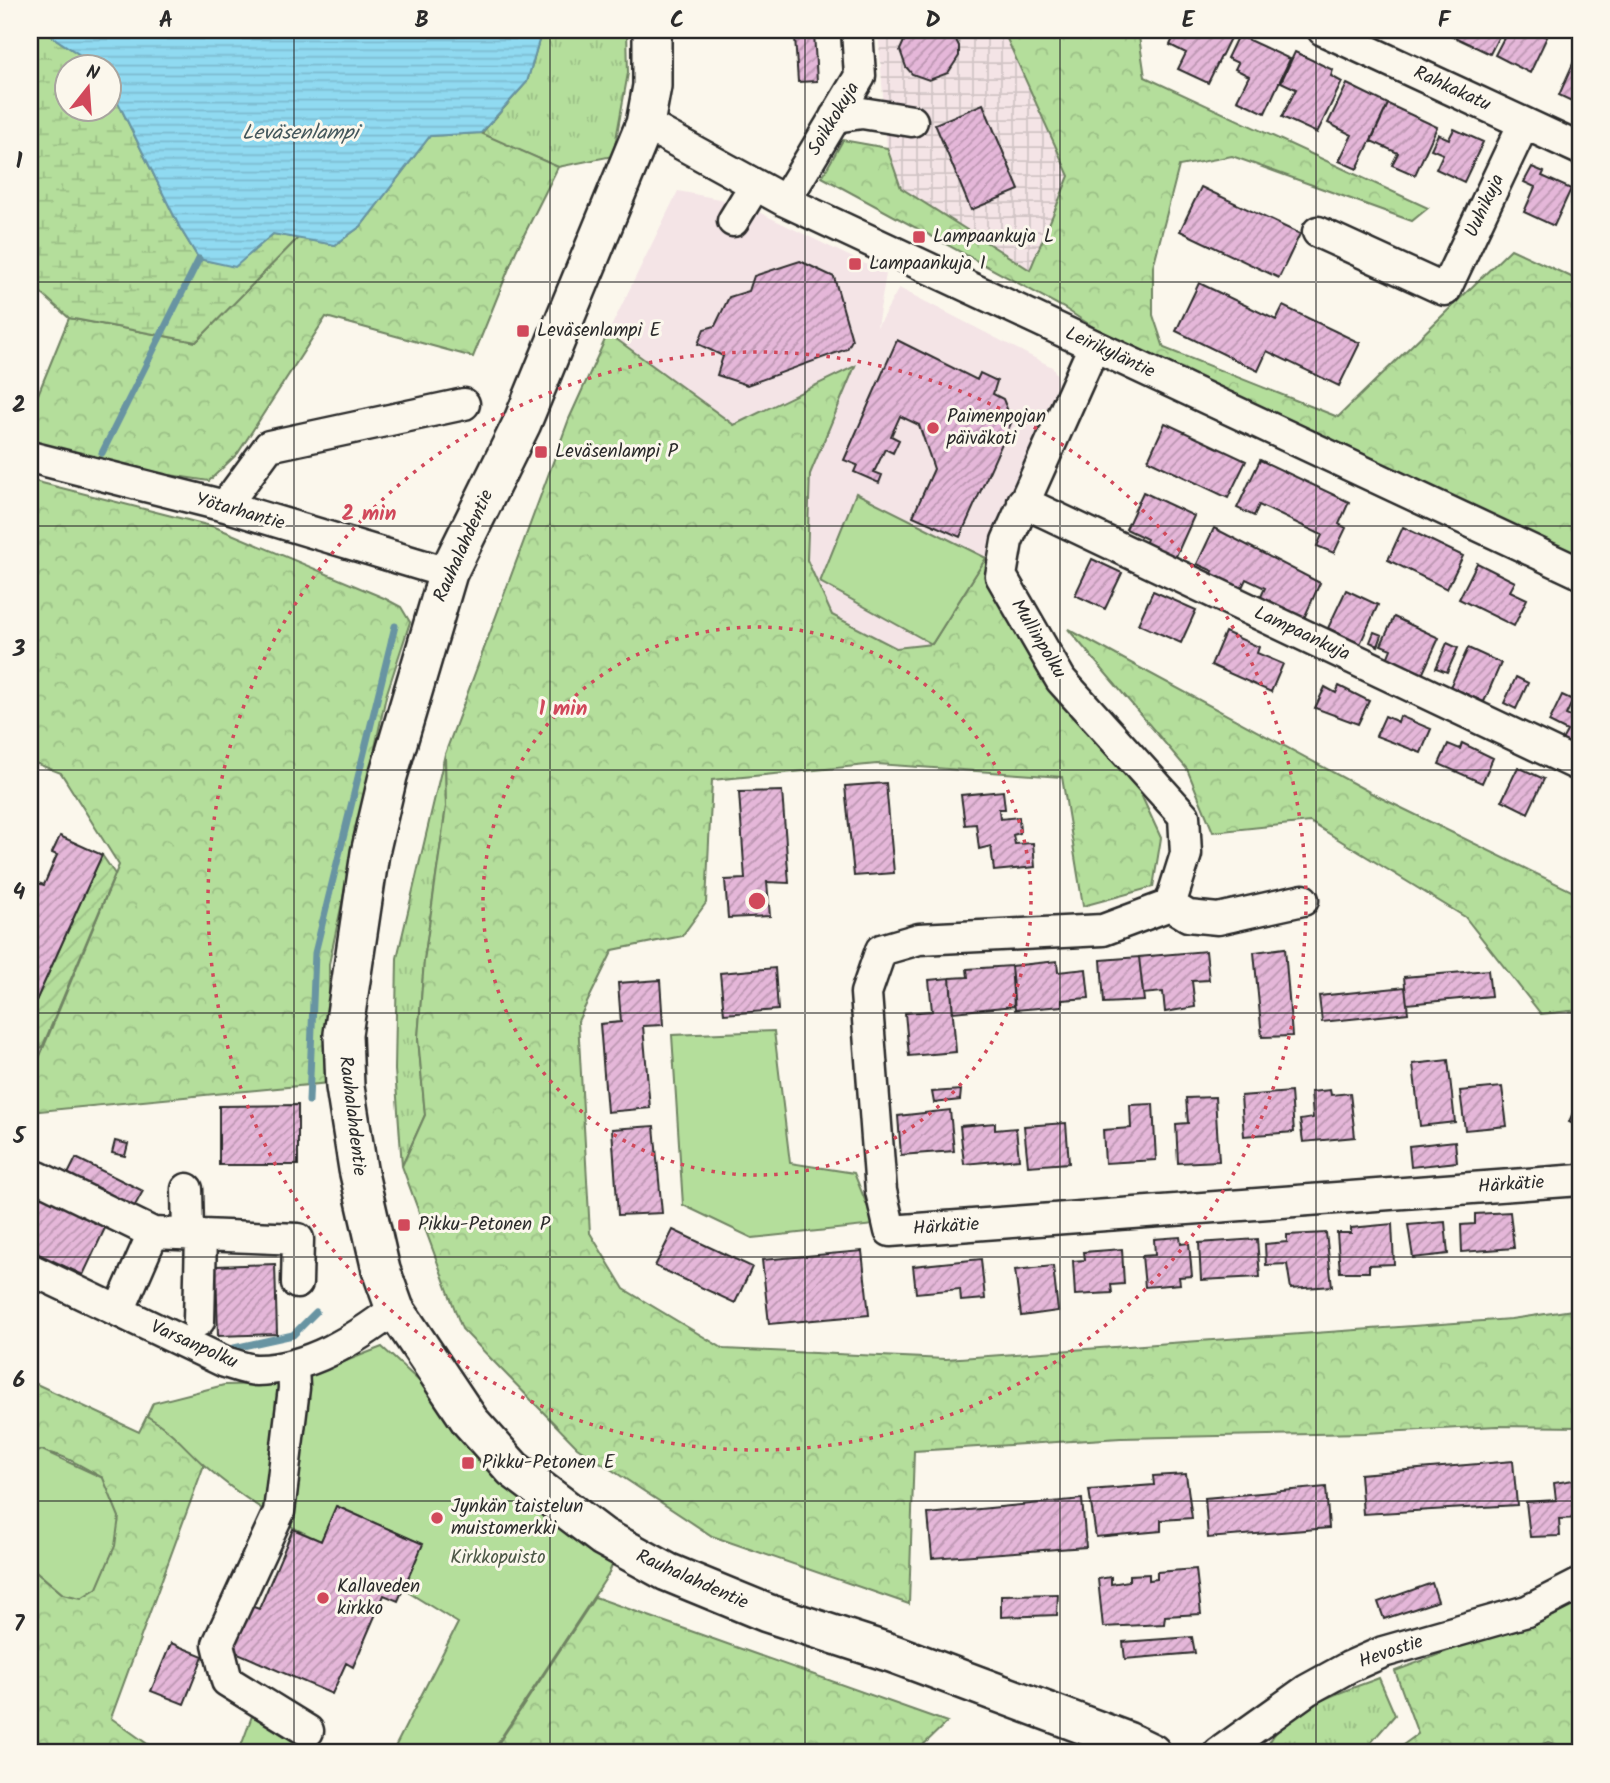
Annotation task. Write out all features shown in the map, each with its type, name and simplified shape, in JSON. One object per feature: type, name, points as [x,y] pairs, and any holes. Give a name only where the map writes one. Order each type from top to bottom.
[{"type":"main road","name":"Rauhalahdentie","points":[[652,30],[652,86],[645,124],[522,423],[448,573],[382,802],[363,895],[343,1034],[345,1087],[358,1169],[381,1270],[396,1309],[470,1421],[513,1469],[603,1537],[667,1573],[755,1608],[894,1654],[1152,1753]]},
{"type":"street","name":"Soikkokuja","points":[[785,201],[860,76],[857,30]]},
{"type":"street","name":"Rahkakatu","points":[[1323,30],[1580,149]]},
{"type":"street","points":[[835,117],[862,113],[912,121]]},
{"type":"street","name":"Uuhikuja","points":[[1318,232],[1446,290],[1524,123]]},
{"type":"street","name":"Leirikyläntie","points":[[645,124],[785,201],[1580,573]]},
{"type":"street","points":[[733,221],[755,185]]},
{"type":"street","name":"Mullinpolku","points":[[1094,346],[1007,541],[1001,576],[1061,680],[1184,816],[1186,854],[1170,905]]},
{"type":"street","points":[[225,506],[269,446],[464,404]]},
{"type":"street","name":"Yötarhantie","points":[[30,457],[225,506],[448,573]]},
{"type":"street","name":"Lampaankuja","points":[[1023,502],[1580,766]]},
{"type":"street","points":[[1170,905],[1188,916],[1218,919],[1303,900]]},
{"type":"street","name":"Härkätie","points":[[1170,905],[1103,930],[919,939],[881,950],[866,993],[881,1191],[890,1231],[1580,1180]]},
{"type":"street","points":[[38,1177],[153,1233],[298,1239],[297,1283]]},
{"type":"street","points":[[187,1189],[194,1235],[199,1321]]},
{"type":"street","points":[[118,1311],[153,1233]]},
{"type":"street","name":"Varsanpolku","points":[[30,1269],[225,1362],[255,1371],[293,1366],[354,1340],[396,1309]]},
{"type":"street","points":[[293,1366],[294,1388],[279,1512],[218,1644],[227,1681],[308,1731]]},
{"type":"street","name":"Hevostie","points":[[1219,1753],[1307,1690],[1349,1667],[1383,1652],[1527,1611],[1580,1584]]},
{"type":"shaded area","points":[[878,30],[1003,30],[1069,176],[1030,270],[901,188],[887,148]]},
{"type":"shaded area","points":[[678,191],[740,203],[886,274],[877,327],[899,288],[1052,367],[1057,375],[1058,383],[1005,504],[986,558],[932,644],[896,648],[832,615],[807,560],[810,474],[855,366],[734,425],[608,333]]},
{"type":"green space","points":[[30,30],[42,30],[76,52],[52,52],[52,122],[122,122],[122,110],[180,228],[199,259],[235,266],[273,234],[298,238],[196,342],[69,318],[30,283]]},
{"type":"green space","points":[[542,30],[627,30],[628,73],[613,156],[558,167],[481,134],[527,82]]},
{"type":"green space","points":[[1003,30],[1138,30],[1145,77],[1428,208],[1412,221],[1232,156],[1179,166],[1153,267],[1153,315],[1164,348],[1338,417],[1511,249],[1580,281],[1580,563],[1107,336],[1064,308],[822,177],[843,140],[887,148],[901,188],[1030,270],[1069,176]]},
{"type":"green space","points":[[481,133],[558,167],[516,251],[473,357],[326,317],[238,453],[209,481],[163,474],[30,441],[30,414],[69,318],[196,342],[298,238],[335,245],[361,226],[430,136]]},
{"type":"green space","points":[[608,333],[734,425],[855,366],[810,474],[807,560],[832,615],[896,648],[932,644],[986,558],[1019,633],[1133,777],[1161,838],[1153,887],[1083,906],[1062,777],[877,764],[712,780],[706,903],[682,936],[613,950],[578,1021],[590,1233],[624,1289],[724,1349],[946,1359],[1511,1319],[1580,1309],[1580,1427],[1497,1426],[1365,1433],[1121,1438],[914,1451],[909,1604],[712,1536],[577,1447],[462,1329],[402,1166],[425,1115],[418,1038],[424,961],[446,807],[445,754],[569,419]]},
{"type":"green space","points":[[30,480],[215,527],[384,598],[401,607],[410,622],[386,696],[329,964],[329,1083],[30,1112],[30,1080],[119,865],[61,773],[30,761]]},
{"type":"green space","points":[[856,493],[986,558],[932,644],[820,582]]},
{"type":"green space","points":[[1068,629],[1373,794],[1580,895],[1580,1010],[1541,1014],[1465,917],[1310,822],[1213,832],[1187,769]]},
{"type":"green space","points":[[445,754],[446,807],[424,961],[418,1038],[425,1115],[402,1166],[395,1070],[397,958]]},
{"type":"green space","points":[[102,855],[115,874],[42,1048],[30,1039],[30,1014]]},
{"type":"green space","points":[[774,1031],[790,1163],[854,1173],[875,1225],[752,1238],[683,1205],[672,1035]]},
{"type":"green space","name":"Kirkkopuisto","points":[[382,1347],[614,1560],[608,1575],[491,1753],[392,1753],[458,1623],[403,1589],[422,1544],[337,1506],[321,1541],[290,1526],[230,1487],[171,1433],[147,1416],[153,1403],[224,1385],[287,1384]]},
{"type":"green space","points":[[30,1381],[139,1432],[147,1416],[173,1432],[204,1465],[111,1718],[160,1753],[30,1753],[30,1566],[63,1594],[81,1597],[97,1588],[103,1478],[58,1455],[30,1455]]},
{"type":"green space","points":[[42,1450],[103,1478],[119,1517],[115,1546],[97,1588],[81,1598],[63,1594],[30,1566],[30,1455]]},
{"type":"green space","points":[[595,1597],[947,1722],[915,1753],[492,1753]]},
{"type":"green space","points":[[1580,1601],[1580,1752],[1548,1742],[1521,1753],[1392,1753],[1418,1734],[1395,1671]]},
{"type":"green space","points":[[1379,1678],[1395,1715],[1362,1753],[1265,1753],[1272,1738],[1297,1714],[1329,1697]]},
{"type":"green space","points":[[252,1716],[299,1745],[302,1753],[250,1753],[240,1749]]},
{"type":"water","name":"Leväsenlampi","points":[[42,30],[542,30],[527,82],[481,133],[430,136],[361,226],[335,245],[273,234],[235,267],[199,259],[180,228],[122,110],[122,52],[76,52]]},
{"type":"building","points":[[785,30],[827,30],[814,33],[817,81],[798,82],[795,37],[786,37]]},
{"type":"building","points":[[909,30],[951,30],[959,46],[959,56],[948,73],[929,80],[912,74],[906,67],[900,50]]},
{"type":"building","points":[[1177,30],[1233,32],[1208,83],[1178,69],[1186,53],[1170,45]]},
{"type":"building","points":[[1450,30],[1502,30],[1490,54],[1448,34]]},
{"type":"building","points":[[1508,30],[1532,30],[1547,37],[1530,73],[1495,55]]},
{"type":"building","points":[[1238,35],[1290,59],[1265,113],[1237,100],[1249,76],[1235,69],[1238,63],[1227,58]]},
{"type":"building","points":[[1295,52],[1333,70],[1331,76],[1342,82],[1317,133],[1282,117],[1296,89],[1281,82]]},
{"type":"building","points":[[1576,57],[1580,58],[1580,110],[1572,106],[1574,102],[1559,95]]},
{"type":"building","points":[[1347,84],[1388,104],[1357,169],[1339,161],[1352,135],[1328,123]]},
{"type":"building","points":[[983,104],[1019,190],[971,210],[935,124]]},
{"type":"building","points":[[1388,104],[1437,127],[1415,175],[1392,165],[1398,153],[1371,141]]},
{"type":"building","points":[[1454,129],[1483,142],[1464,182],[1436,169],[1443,154],[1431,149],[1438,134],[1449,139]]},
{"type":"building","points":[[1532,167],[1544,172],[1542,176],[1571,189],[1554,226],[1524,212],[1535,187],[1524,182]]},
{"type":"building","points":[[1201,187],[1300,234],[1279,278],[1180,231]]},
{"type":"building","points":[[1580,189],[1580,209],[1571,205]]},
{"type":"building","points":[[1580,214],[1580,233],[1573,230]]},
{"type":"building","points":[[800,261],[834,277],[852,340],[847,349],[747,385],[717,375],[723,356],[698,344],[704,329],[715,326],[729,297],[749,291],[754,276]]},
{"type":"building","points":[[1199,283],[1276,320],[1283,306],[1360,343],[1339,386],[1267,351],[1258,371],[1176,331]]},
{"type":"building","points":[[897,340],[977,380],[980,373],[997,381],[993,394],[1003,399],[1012,421],[960,537],[913,516],[934,469],[919,425],[900,416],[891,436],[899,440],[893,453],[885,449],[874,472],[882,475],[879,483],[854,472],[857,465],[844,460]]},
{"type":"building","points":[[1165,423],[1246,461],[1228,498],[1148,460]]},
{"type":"building","points":[[1260,460],[1349,502],[1339,524],[1346,528],[1334,553],[1317,546],[1322,535],[1259,505],[1254,516],[1237,508]]},
{"type":"building","points":[[1143,492],[1194,516],[1173,563],[1143,549],[1147,539],[1126,529]]},
{"type":"building","points":[[1403,527],[1463,556],[1447,589],[1388,560]]},
{"type":"building","points":[[1214,528],[1320,583],[1301,625],[1257,605],[1265,588],[1246,579],[1238,596],[1208,582],[1213,571],[1197,564]]},
{"type":"building","points":[[1092,559],[1122,573],[1105,609],[1075,595]]},
{"type":"building","points":[[1477,563],[1515,582],[1510,591],[1527,599],[1514,626],[1459,599]]},
{"type":"building","points":[[1346,590],[1378,605],[1360,644],[1328,628]]},
{"type":"building","points":[[1153,591],[1196,610],[1181,643],[1138,624]]},
{"type":"building","points":[[1394,617],[1439,638],[1422,675],[1387,659],[1391,649],[1381,645]]},
{"type":"building","points":[[1225,632],[1259,647],[1257,653],[1283,664],[1271,692],[1211,665]]},
{"type":"building","points":[[1374,632],[1382,635],[1378,646],[1370,642]]},
{"type":"building","points":[[1447,643],[1458,648],[1447,672],[1436,668]]},
{"type":"building","points":[[1468,648],[1501,663],[1484,702],[1450,687]]},
{"type":"building","points":[[1516,677],[1528,683],[1516,709],[1504,703]]},
{"type":"building","points":[[1339,686],[1369,701],[1358,724],[1315,708],[1325,687],[1336,693]]},
{"type":"building","points":[[1562,695],[1573,700],[1566,715],[1573,718],[1580,703],[1580,751],[1561,742],[1567,731],[1549,722]]},
{"type":"building","points":[[1385,716],[1398,722],[1400,716],[1431,729],[1421,753],[1376,736]]},
{"type":"building","points":[[1462,743],[1493,758],[1482,783],[1439,764],[1448,744],[1460,749]]},
{"type":"building","points":[[1518,767],[1544,779],[1528,813],[1502,800]]},
{"type":"building","points":[[886,783],[894,873],[854,876],[845,786]]},
{"type":"building","points":[[782,791],[789,883],[767,882],[770,916],[728,918],[725,880],[745,879],[739,792]]},
{"type":"building","points":[[1003,791],[1005,809],[999,809],[1000,819],[1019,817],[1020,833],[1013,835],[1015,844],[1033,843],[1035,867],[994,871],[991,846],[979,849],[976,824],[965,825],[961,795]]},
{"type":"building","points":[[1580,819],[1580,840],[1572,837]]},
{"type":"building","points":[[60,836],[102,855],[30,1014],[30,901],[38,883],[44,885],[57,855],[52,853]]},
{"type":"building","points":[[1285,948],[1292,1036],[1262,1037],[1254,952]]},
{"type":"building","points":[[1206,951],[1209,980],[1192,981],[1195,1007],[1165,1012],[1163,992],[1143,994],[1139,957]]},
{"type":"building","points":[[1139,957],[1144,1001],[1104,1003],[1101,960]]},
{"type":"building","points":[[1057,961],[1058,972],[1086,969],[1089,998],[1062,1000],[1062,1006],[1015,1010],[1011,966]]},
{"type":"building","points":[[1011,966],[1014,1006],[953,1012],[950,978],[968,977],[967,969]]},
{"type":"building","points":[[775,968],[778,1010],[724,1014],[720,973]]},
{"type":"building","points":[[1488,970],[1491,996],[1407,1004],[1404,977]]},
{"type":"building","points":[[950,978],[956,1052],[909,1056],[905,1013],[932,1011],[929,980]]},
{"type":"building","points":[[660,980],[663,1025],[643,1026],[650,1108],[607,1112],[600,1024],[621,1022],[618,983]]},
{"type":"building","points":[[1405,987],[1408,1013],[1322,1022],[1319,996]]},
{"type":"building","points":[[1448,1060],[1455,1122],[1420,1126],[1413,1064]]},
{"type":"building","points":[[1502,1087],[1507,1126],[1465,1130],[1460,1091]]},
{"type":"building","points":[[961,1090],[960,1100],[934,1103],[932,1092]]},
{"type":"building","points":[[1330,1090],[1331,1095],[1350,1093],[1355,1137],[1303,1142],[1300,1120],[1313,1118],[1311,1092]]},
{"type":"building","points":[[1291,1092],[1294,1132],[1244,1136],[1241,1096]]},
{"type":"building","points":[[1580,1096],[1580,1127],[1569,1122]]},
{"type":"building","points":[[1215,1097],[1219,1161],[1178,1163],[1176,1124],[1188,1123],[1186,1098]]},
{"type":"building","points":[[1153,1104],[1156,1160],[1105,1163],[1103,1130],[1131,1128],[1130,1105]]},
{"type":"building","points":[[298,1105],[298,1165],[219,1165],[219,1106]]},
{"type":"building","points":[[950,1110],[954,1151],[901,1155],[898,1116]]},
{"type":"building","points":[[995,1123],[995,1130],[1016,1128],[1019,1159],[964,1164],[960,1126]]},
{"type":"building","points":[[1066,1123],[1069,1163],[1028,1166],[1024,1126]]},
{"type":"building","points":[[654,1126],[662,1213],[618,1215],[612,1129]]},
{"type":"building","points":[[115,1141],[128,1144],[125,1156],[112,1153]]},
{"type":"building","points":[[1455,1141],[1457,1162],[1411,1167],[1409,1146]]},
{"type":"building","points":[[76,1158],[143,1191],[133,1209],[67,1176]]},
{"type":"building","points":[[30,1188],[107,1224],[83,1275],[30,1250]]},
{"type":"building","points":[[1510,1212],[1514,1248],[1462,1252],[1461,1225],[1475,1224],[1475,1214]]},
{"type":"building","points":[[1445,1222],[1448,1254],[1413,1258],[1408,1225]]},
{"type":"building","points":[[1392,1224],[1394,1264],[1369,1265],[1369,1272],[1340,1272],[1337,1233],[1351,1233],[1351,1228]]},
{"type":"building","points":[[673,1230],[752,1267],[735,1303],[655,1266]]},
{"type":"building","points":[[1326,1233],[1332,1286],[1291,1289],[1287,1264],[1266,1265],[1265,1244],[1287,1242],[1287,1235]]},
{"type":"building","points":[[1180,1237],[1181,1244],[1189,1243],[1192,1276],[1179,1277],[1180,1284],[1145,1287],[1142,1256],[1155,1255],[1154,1239]]},
{"type":"building","points":[[1257,1239],[1260,1277],[1201,1280],[1199,1243]]},
{"type":"building","points":[[1122,1249],[1124,1284],[1111,1285],[1112,1293],[1075,1295],[1073,1261],[1085,1260],[1084,1252]]},
{"type":"building","points":[[862,1251],[869,1315],[769,1324],[762,1260]]},
{"type":"building","points":[[981,1259],[985,1299],[961,1301],[960,1289],[916,1293],[913,1266]]},
{"type":"building","points":[[275,1264],[277,1334],[218,1336],[216,1266]]},
{"type":"building","points":[[1053,1266],[1058,1311],[1021,1316],[1015,1270]]},
{"type":"building","points":[[1513,1461],[1517,1505],[1363,1514],[1360,1474]]},
{"type":"building","points":[[1186,1474],[1192,1518],[1161,1520],[1161,1531],[1096,1537],[1089,1490],[1154,1485],[1153,1476]]},
{"type":"building","points":[[1580,1479],[1580,1518],[1559,1519],[1560,1536],[1530,1537],[1526,1502],[1556,1500],[1554,1483]]},
{"type":"building","points":[[1326,1487],[1329,1528],[1208,1538],[1205,1498]]},
{"type":"building","points":[[1082,1499],[1086,1547],[932,1558],[928,1514]]},
{"type":"building","name":"Kallaveden kirkko","points":[[336,1506],[423,1544],[398,1601],[384,1595],[353,1667],[346,1663],[332,1694],[231,1650],[251,1606],[259,1609],[293,1529],[321,1541]]},
{"type":"building","points":[[1196,1569],[1201,1614],[1165,1616],[1164,1624],[1103,1627],[1098,1579],[1111,1577],[1111,1584],[1129,1581],[1129,1575],[1149,1574],[1149,1580],[1157,1579],[1157,1572]]},
{"type":"building","points":[[1432,1583],[1438,1601],[1384,1619],[1378,1602]]},
{"type":"building","points":[[1058,1594],[1057,1615],[1001,1617],[1001,1595]]},
{"type":"building","points":[[1192,1637],[1195,1653],[1125,1659],[1123,1642]]},
{"type":"building","points":[[171,1643],[203,1656],[184,1704],[151,1691]]},
{"type":"waterway","points":[[102,453],[199,259]]},
{"type":"waterway","points":[[309,1101],[315,953],[395,626]]},
{"type":"waterway","points":[[225,1350],[293,1335],[316,1312]]},
{"type":"place","name":"Lampaankuja L","points":[[919,237]]},
{"type":"place","name":"Lampaankuja I","points":[[855,264]]},
{"type":"place","name":"Leväsenlampi E","points":[[523,331]]},
{"type":"place","name":"Paimenpojan päiväkoti","points":[[933,428]]},
{"type":"place","name":"Leväsenlampi P","points":[[541,452]]},
{"type":"place","name":"Pikku-Petonen P","points":[[404,1225]]},
{"type":"place","name":"Pikku-Petonen E","points":[[468,1463]]},
{"type":"place","name":"Jynkän taistelun muistomerkki","points":[[437,1518]]},
{"type":"place","name":"Kallaveden kirkko","points":[[323,1598]]}]
